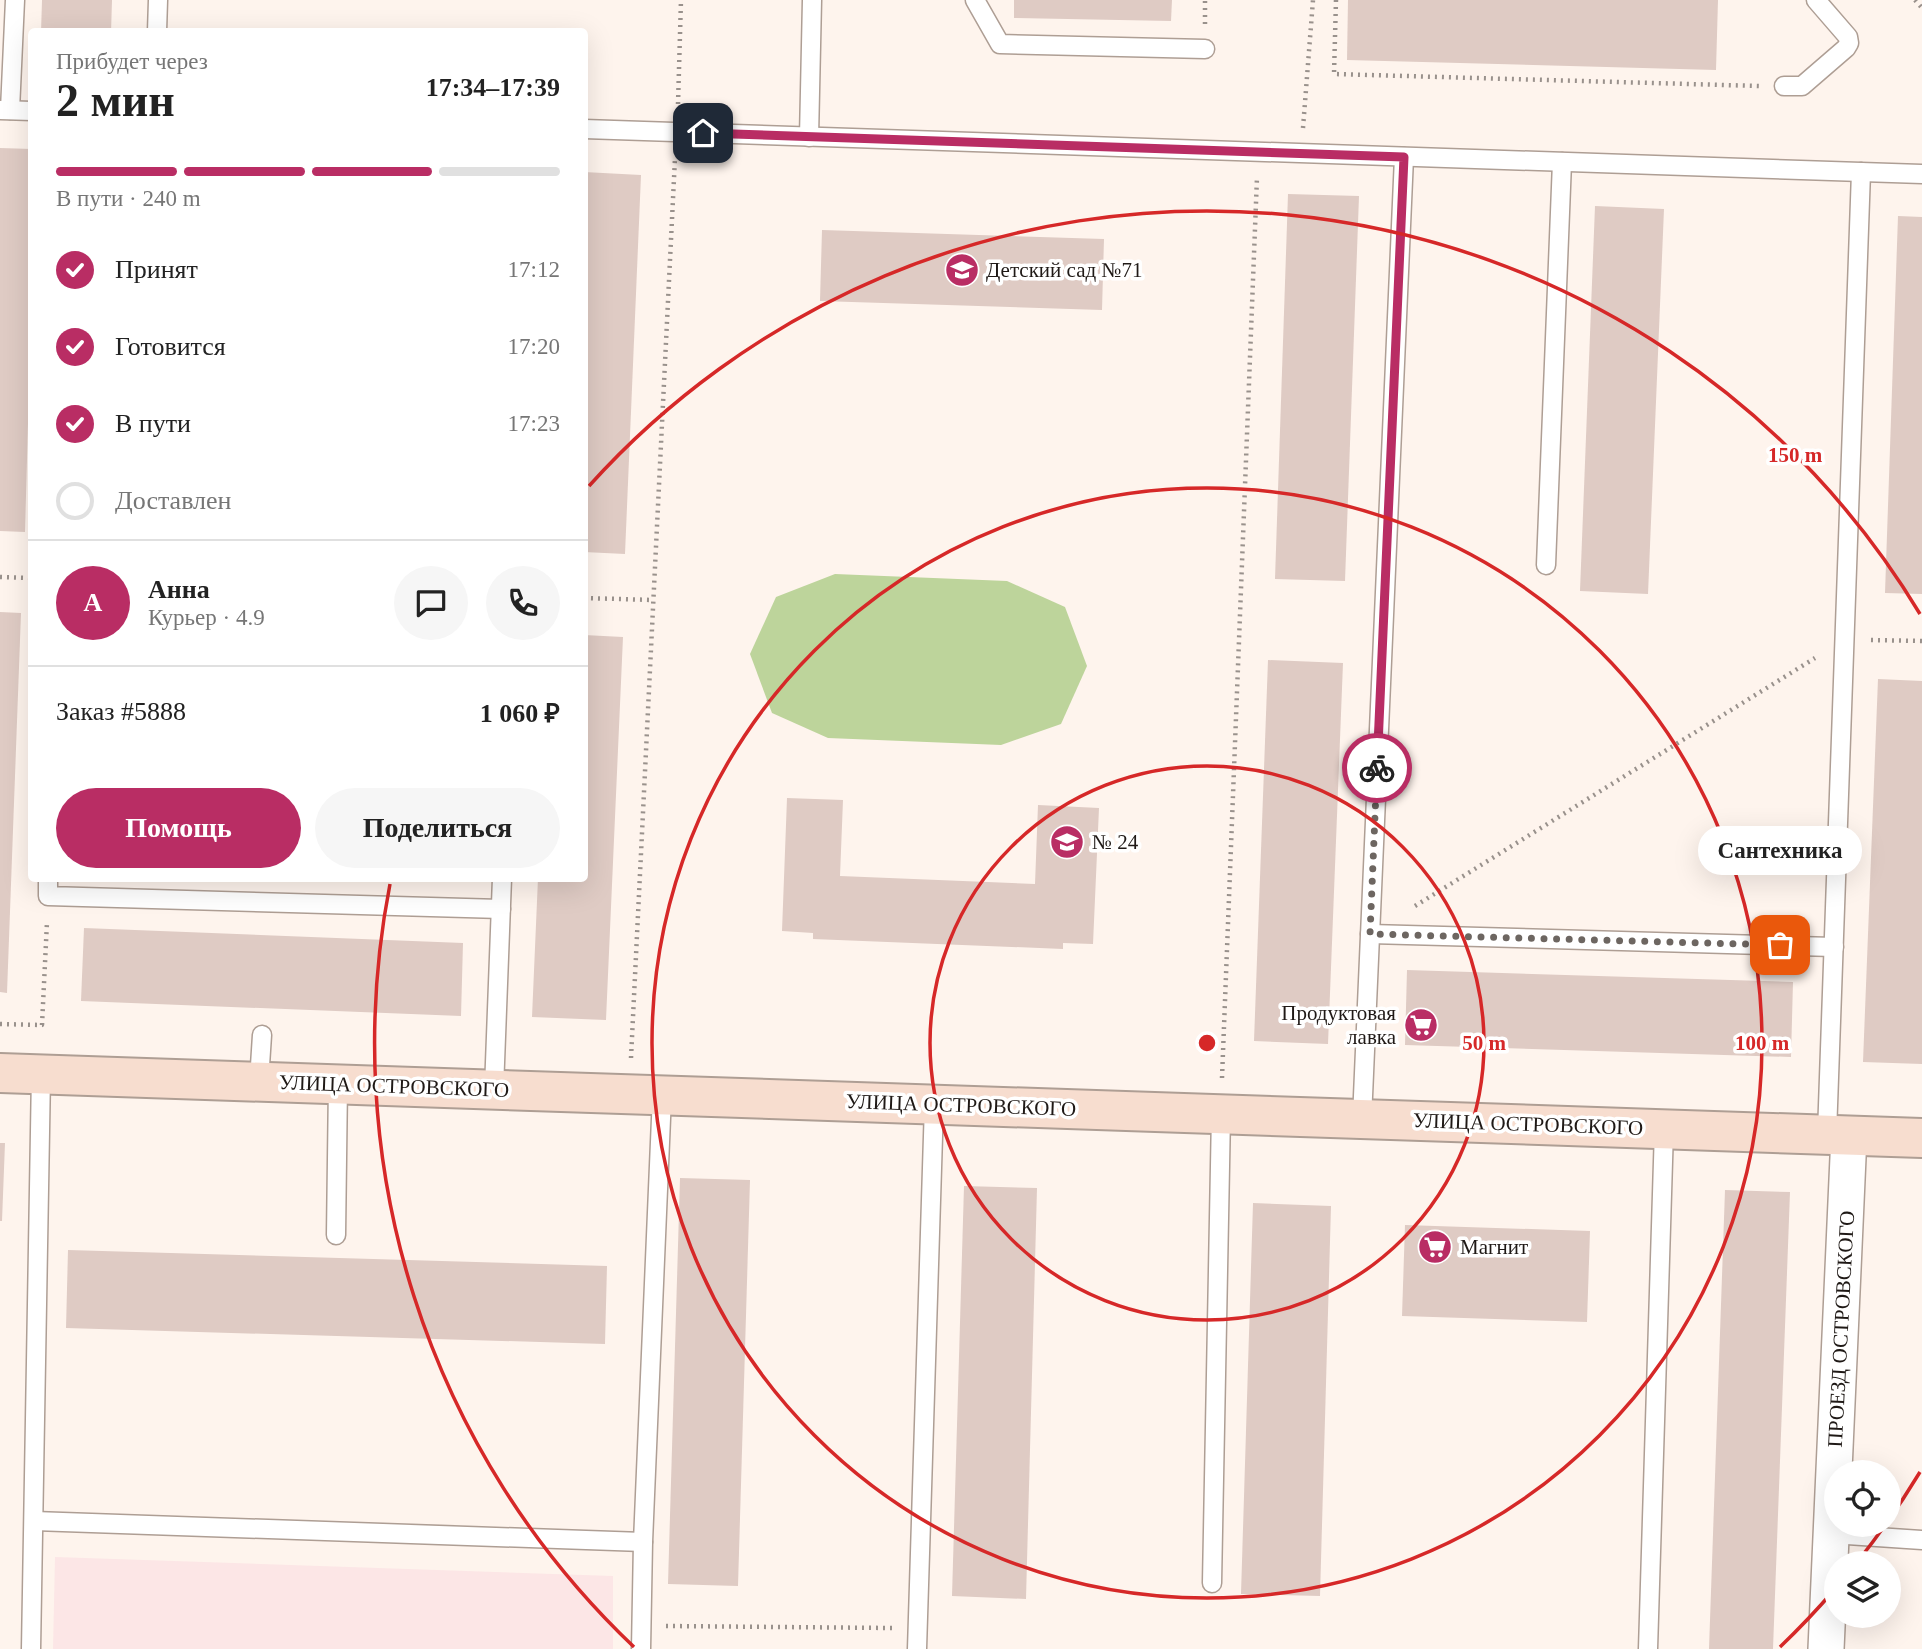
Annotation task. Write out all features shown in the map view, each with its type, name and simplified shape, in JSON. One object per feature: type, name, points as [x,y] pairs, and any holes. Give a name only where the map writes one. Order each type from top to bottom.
[{"type":"street","name":"УЛИЦА ОСТРОВСКОГО","points":[[0,1073],[1922,1138]]},
{"type":"street","name":"ПРОЕЗД ОСТРОВСКОГО","points":[[1833,1460],[1838,1135]]},
{"type":"street","name":"ПРОЕЗД ОСТРОВСКОГО","points":[[1826,1649],[1832,1537]]},
{"type":"lane","points":[[15,0],[5,110],[28,111]]},
{"type":"lane","points":[[157,28],[158,0]]},
{"type":"lane","points":[[808,137],[812,0]]},
{"type":"lane","points":[[975,0],[1000,44],[1205,49]]},
{"type":"lane","points":[[1784,86],[1802,86],[1849,43],[1816,0]]},
{"type":"lane","points":[[588,129],[1922,174]]},
{"type":"lane","points":[[1362,1119],[1404,157]]},
{"type":"lane","points":[[1546,565],[1562,162]]},
{"type":"lane","points":[[1838,1135],[1834,947],[1861,172]]},
{"type":"lane","points":[[494,1089],[502,882]]},
{"type":"lane","points":[[48,887],[501,909]]},
{"type":"lane","points":[[1370,934],[1834,947]]},
{"type":"lane","points":[[259,1081],[262,1035]]},
{"type":"lane","points":[[31,1649],[41,1074]]},
{"type":"lane","points":[[336,1236],[338,1083]]},
{"type":"lane","points":[[641,1649],[645,1094]]},
{"type":"lane","points":[[917,1649],[934,1104]]},
{"type":"lane","points":[[1212,1583],[1221,1114]]},
{"type":"lane","points":[[1648,1649],[1664,1129]]},
{"type":"lane","points":[[34,1521],[643,1542]]},
{"type":"lane","points":[[1877,1537],[1922,1540]]},
{"type":"path","points":[[645,1094],[653,600],[677,132],[681,0]]},
{"type":"path","points":[[1301,153],[1313,0]]},
{"type":"path","points":[[1336,0],[1334,74],[1784,86]]},
{"type":"path","points":[[1915,0],[1922,8]]},
{"type":"path","points":[[1221,1114],[1258,152]]},
{"type":"path","points":[[0,577],[28,578]]},
{"type":"path","points":[[588,598],[653,600]]},
{"type":"path","points":[[1370,934],[1845,639],[1922,641]]},
{"type":"path","points":[[0,1024],[42,1025],[48,887]]},
{"type":"path","points":[[641,1626],[917,1628]]},
{"type":"shaded area","points":[[55,1557],[613,1576],[613,1649],[53,1649]]},
{"type":"green space","points":[[835,574],[1007,581],[1065,607],[1087,666],[1061,724],[1001,745],[828,738],[772,713],[750,654],[776,597]]},
{"type":"building","points":[[42,0],[112,0],[111,28],[41,28]]},
{"type":"building","points":[[1014,0],[1172,0],[1171,21],[1014,18]]},
{"type":"building","points":[[1348,0],[1718,0],[1716,70],[1347,60]]},
{"type":"building","points":[[0,148],[28,149],[28,423],[25,532],[0,531]]},
{"type":"building","points":[[588,172],[641,175],[625,554],[588,552]]},
{"type":"building","points":[[1288,194],[1359,196],[1345,581],[1275,579]]},
{"type":"building","points":[[1595,206],[1664,209],[1648,594],[1580,591]]},
{"type":"building","points":[[1898,216],[1922,217],[1922,594],[1885,593]]},
{"type":"building","name":"Детский сад №71","points":[[822,230],[1104,239],[1102,310],[820,301]]},
{"type":"building","points":[[0,612],[21,613],[7,993],[0,992]]},
{"type":"building","points":[[588,635],[623,637],[606,1020],[532,1017],[538,882],[588,882]]},
{"type":"building","points":[[1268,660],[1343,663],[1328,1044],[1254,1041]]},
{"type":"building","points":[[1878,679],[1922,681],[1922,1064],[1863,1062]]},
{"type":"building","name":"№ 24","points":[[787,798],[843,800],[840,876],[1035,884],[1038,805],[1099,808],[1093,944],[1063,943],[1063,949],[813,939],[813,933],[782,931]]},
{"type":"building","points":[[84,928],[463,943],[461,1016],[81,1001]]},
{"type":"building","points":[[1407,970],[1793,982],[1791,1057],[1405,1045]]},
{"type":"building","points":[[0,1143],[5,1143],[2,1221],[0,1221]]},
{"type":"building","points":[[680,1178],[750,1180],[738,1586],[668,1584]]},
{"type":"building","points":[[964,1186],[1037,1188],[1026,1599],[952,1596]]},
{"type":"building","points":[[1725,1190],[1790,1192],[1773,1649],[1709,1649]]},
{"type":"building","points":[[1253,1203],[1331,1206],[1320,1596],[1241,1594]]},
{"type":"building","points":[[1405,1225],[1590,1231],[1587,1322],[1402,1316]]},
{"type":"building","points":[[68,1250],[607,1266],[605,1344],[66,1328]]},
{"type":"way so far","points":[[1377,768],[1370,934],[1780,945]]},
{"type":"place","name":"Детский сад №71","points":[[962,270]]},
{"type":"place","name":"№ 24","points":[[1067,842]]},
{"type":"place","name":"Сантехника","points":[[1780,945]]},
{"type":"place","name":"Продуктовая лавка","points":[[1421,1025]]},
{"type":"place","name":"Магнит","points":[[1435,1247]]},
{"type":"route","points":[[703,133],[1404,157],[1377,768]]}]
